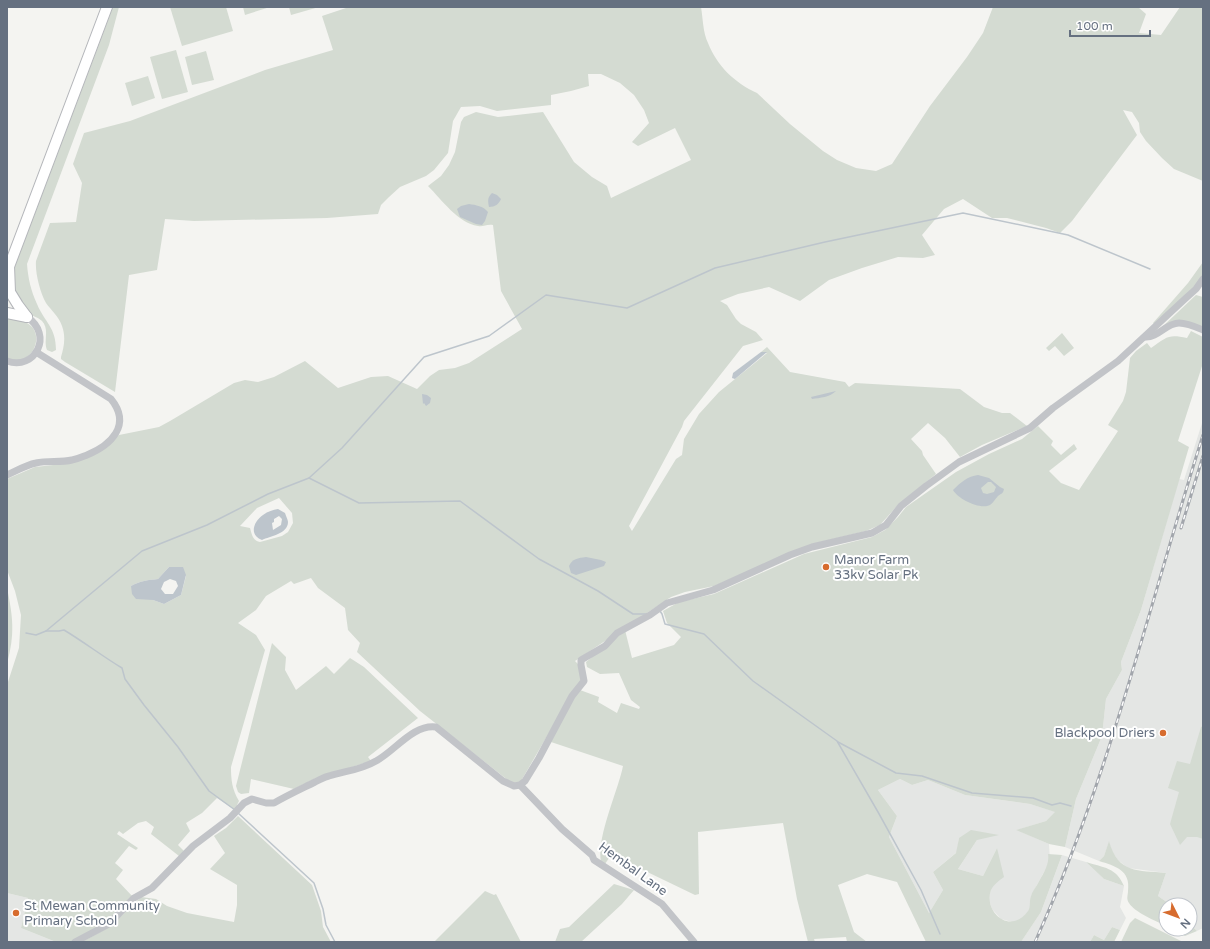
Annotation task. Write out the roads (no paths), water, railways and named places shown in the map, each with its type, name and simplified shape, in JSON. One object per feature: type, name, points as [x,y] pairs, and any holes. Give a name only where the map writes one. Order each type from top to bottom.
[{"type":"highway","points":[[28,316],[18,305],[10,292],[8,269],[108,7]]},
{"type":"highway","points":[[7,313],[28,316]]},
{"type":"street","points":[[75,942],[109,924],[134,898],[152,888],[193,846],[237,811],[244,803],[252,799],[266,803],[274,803],[327,776],[368,766],[390,752],[407,737],[419,730],[436,727],[503,781],[514,786],[520,785],[525,781],[539,758],[572,696],[584,681],[581,660],[605,646],[617,633],[658,610],[667,603],[713,590],[790,555],[812,547],[872,533],[886,525],[901,506],[959,462],[1030,428],[1053,408],[1118,361],[1196,289],[1203,279]]},
{"type":"street","points":[[7,361],[16,363],[23,362],[36,352],[40,342],[40,332],[37,324],[28,316]]},
{"type":"street","points":[[1145,337],[1151,337],[1168,326],[1179,323],[1203,330]]},
{"type":"street","points":[[7,474],[35,463],[49,461],[65,462],[77,459],[107,444],[117,432],[119,426],[117,409],[110,399],[36,352]]},
{"type":"street","name":"Hembal Lane","points":[[520,785],[566,833],[592,855],[594,860],[662,904],[694,942]]},
{"type":"waterway","points":[[309,478],[342,448],[424,357],[489,336],[546,295],[627,308],[715,268],[825,242],[963,213],[1068,235],[1150,269]]},
{"type":"waterway","points":[[46,631],[142,551],[207,525],[268,494],[309,478],[359,503],[460,501],[539,559],[598,591],[633,614],[647,614]]},
{"type":"waterway","points":[[660,611],[665,624],[704,634],[753,681],[837,741],[921,890],[940,934]]},
{"type":"waterway","points":[[26,633],[36,635],[46,631],[64,630],[122,668],[125,679],[178,747],[209,791],[235,810]]},
{"type":"waterway","points":[[838,742],[896,773],[922,776],[972,793],[1033,798],[1052,805],[1060,803],[1071,806]]},
{"type":"waterway","points":[[238,813],[314,883],[323,909],[326,925],[335,942]]},
{"type":"railway","points":[[1035,942],[1085,818],[1106,755],[1203,435]]},
{"type":"railway","points":[[1181,528],[1203,456]]},
{"type":"place","name":"Manor Farm 33kv Solar Pk","points":[[826,567]]},
{"type":"place","name":"Blackpool Driers","points":[[1163,733]]},
{"type":"place","name":"St Mewan Community Primary School","points":[[16,913]]}]
